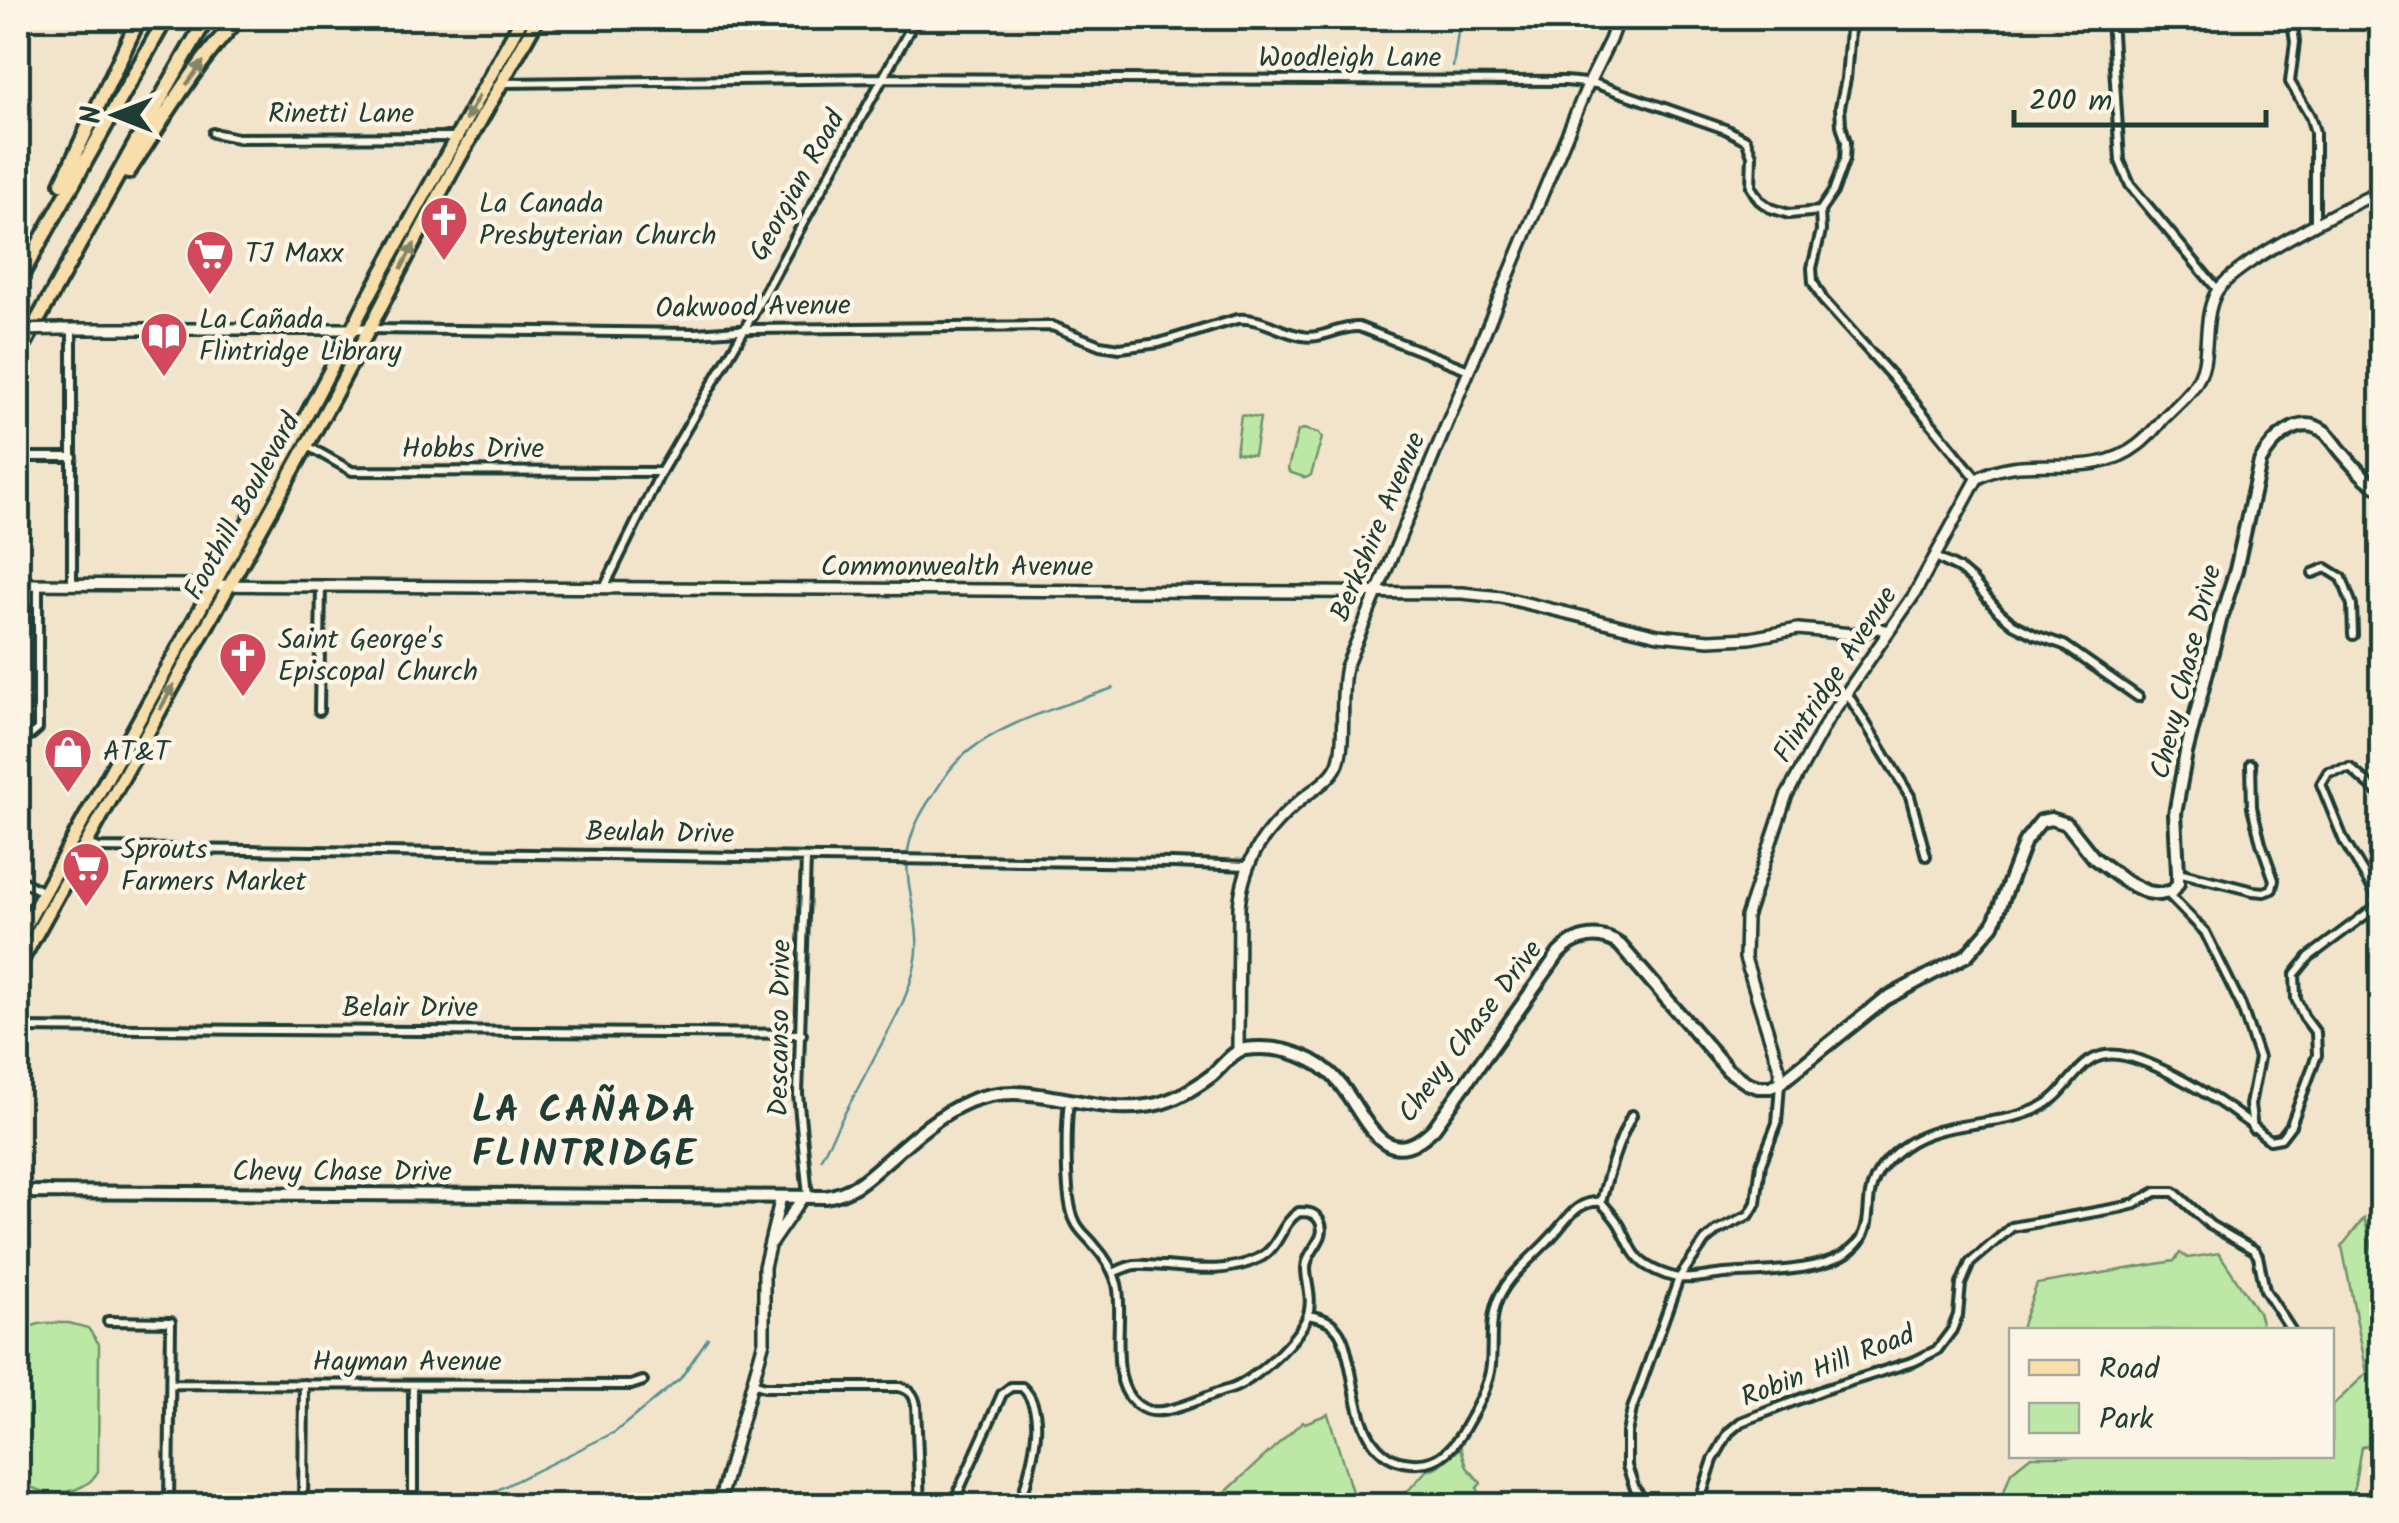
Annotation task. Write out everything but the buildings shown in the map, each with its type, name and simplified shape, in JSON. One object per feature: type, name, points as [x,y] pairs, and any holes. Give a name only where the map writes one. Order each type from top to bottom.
[{"type":"highway","points":[[18,279],[139,18]]},
{"type":"highway","points":[[18,279],[166,18]]},
{"type":"highway","points":[[18,355],[207,18]]},
{"type":"highway","points":[[83,241],[184,87],[239,18]]},
{"type":"main road","name":"Foothill Boulevard","points":[[18,940],[49,896],[370,330],[488,79],[522,18]]},
{"type":"main road","name":"Foothill Boulevard","points":[[80,841],[352,329],[538,18]]},
{"type":"main road","name":"Chevy Chase Drive","points":[[2168,893],[2178,883],[2175,814],[2186,753],[2236,570],[2260,462],[2267,448],[2289,430],[2314,426],[2325,432],[2358,472],[2382,489]]},
{"type":"main road","points":[[1780,1083],[1885,999],[1967,955],[1982,940],[1993,924],[2025,841],[2041,821],[2051,819],[2067,824],[2109,871],[2147,892],[2168,893]]},
{"type":"main road","name":"Foothill Boulevard","points":[[18,967],[49,896]]},
{"type":"main road","name":"Chevy Chase Drive","points":[[18,1192],[781,1197],[841,1194],[860,1185],[891,1156],[967,1102],[1011,1092],[1119,1107],[1160,1103],[1193,1088],[1238,1049],[1279,1048],[1307,1058],[1337,1080],[1374,1134],[1396,1146],[1412,1146],[1434,1128],[1564,946],[1596,936],[1620,945],[1728,1070],[1748,1084],[1780,1083]]},
{"type":"street","name":"Georgian Road","points":[[604,586],[661,472],[916,18]]},
{"type":"street","name":"Berkshire Avenue","points":[[1238,1049],[1238,907],[1247,866],[1282,816],[1324,782],[1339,763],[1344,676],[1618,18]]},
{"type":"street","points":[[1852,18],[1840,107],[1846,142],[1844,159],[1833,192],[1820,211],[1822,232],[1812,268],[1813,282],[1824,300],[1977,479],[2005,468],[2092,464],[2122,456],[2134,448],[2198,382],[2211,307],[2218,290],[2236,272],[2315,224],[2382,191]]},
{"type":"street","points":[[2111,18],[2118,144],[2125,176],[2218,290]]},
{"type":"street","points":[[2288,18],[2295,42],[2290,82],[2310,116],[2314,132],[2315,224]]},
{"type":"street","name":"Woodleigh Lane","points":[[488,79],[502,83],[883,78],[1589,83],[1725,129],[1746,140],[1752,155],[1751,187],[1758,200],[1789,214],[1820,211]]},
{"type":"street","name":"Rinetti Lane","points":[[213,133],[238,138],[463,138]]},
{"type":"street","name":"Oakwood Avenue","points":[[18,330],[696,333],[1052,326],[1100,345],[1120,348],[1158,343],[1247,318],[1302,337],[1326,335],[1348,326],[1359,328],[1469,370]]},
{"type":"street","points":[[66,329],[73,457],[72,584]]},
{"type":"street","name":"Hobbs Drive","points":[[294,439],[352,471],[661,472]]},
{"type":"street","points":[[24,457],[73,457]]},
{"type":"street","name":"Flintridge Avenue","points":[[1648,1506],[1627,1466],[1632,1409],[1680,1278],[1706,1241],[1718,1230],[1749,1215],[1756,1204],[1761,1164],[1777,1123],[1780,1070],[1745,958],[1746,917],[1786,797],[1827,721],[1936,557],[1977,479]]},
{"type":"street","points":[[1936,557],[1972,580],[2013,624],[2064,645],[2138,697]]},
{"type":"street","points":[[2313,573],[2326,568],[2342,578],[2352,605],[2353,635]]},
{"type":"street","name":"Commonwealth Avenue","points":[[18,584],[1482,594],[1658,636],[1709,640],[1750,638],[1798,629],[1852,634],[1878,628],[1889,631]]},
{"type":"street","points":[[18,736],[30,735],[38,729],[38,584]]},
{"type":"street","points":[[319,711],[320,586]]},
{"type":"street","points":[[1847,693],[1910,796],[1926,856]]},
{"type":"street","points":[[2178,872],[2254,891],[2272,889],[2274,880],[2252,807],[2251,764]]},
{"type":"street","points":[[1308,1314],[1327,1320],[1342,1336],[1369,1438],[1396,1460],[1418,1463],[1449,1452],[1459,1441],[1486,1388],[1495,1307],[1501,1293],[1580,1205],[1590,1201],[1601,1202],[1614,1216],[1641,1262],[1680,1278],[1778,1271],[1831,1260],[1856,1246],[1863,1237],[1872,1182],[1890,1156],[1927,1135],[2041,1107],[2056,1098],[2085,1063],[2095,1057],[2120,1055],[2140,1061],[2211,1096],[2270,1140],[2281,1138],[2291,1125],[2317,1055],[2316,1033],[2296,999],[2295,974],[2309,957],[2381,904],[2344,841],[2322,784],[2328,772],[2350,768],[2382,796]]},
{"type":"street","name":"Beulah Drive","points":[[80,841],[100,848],[1247,866]]},
{"type":"street","name":"Descanso Drive","points":[[806,858],[798,1094],[806,1197]]},
{"type":"street","points":[[18,879],[49,896]]},
{"type":"street","points":[[2168,893],[2205,932],[2241,1005],[2259,1058],[2250,1106],[2254,1130]]},
{"type":"street","name":"Belair Drive","points":[[18,1028],[802,1034]]},
{"type":"street","points":[[1070,1099],[1069,1202],[1074,1220],[1113,1273],[1119,1297],[1123,1385],[1145,1409],[1168,1410],[1236,1388],[1258,1374],[1296,1334],[1308,1314],[1306,1262],[1322,1232],[1320,1222],[1308,1212],[1299,1212],[1284,1225],[1269,1253],[1229,1268],[1132,1265],[1113,1273]]},
{"type":"street","points":[[1601,1202],[1612,1159],[1632,1115]]},
{"type":"street","name":"Robin Hill Road","points":[[1698,1506],[1714,1460],[1730,1432],[1741,1422],[1766,1410],[1916,1361],[1937,1350],[1958,1315],[1961,1284],[1970,1263],[2012,1227],[2135,1204],[2156,1192],[2174,1192],[2210,1225],[2254,1250],[2265,1290],[2290,1328]]},
{"type":"street","points":[[718,1506],[764,1341],[764,1266],[781,1197]]},
{"type":"street","points":[[771,1244],[806,1197]]},
{"type":"street","points":[[108,1321],[171,1322],[169,1506]]},
{"type":"street","name":"Hayman Avenue","points":[[171,1384],[413,1386],[643,1382]]},
{"type":"street","points":[[752,1383],[765,1387],[908,1390],[916,1405],[920,1506]]},
{"type":"street","points":[[303,1506],[304,1384]]},
{"type":"street","points":[[413,1386],[413,1506]]},
{"type":"street","points":[[952,1506],[1002,1394],[1011,1387],[1022,1387],[1035,1404],[1036,1428],[1020,1506]]},
{"type":"green space","points":[[1241,415],[1260,418],[1254,455],[1236,453]]},
{"type":"green space","points":[[1298,431],[1319,433],[1322,438],[1311,475],[1306,478],[1289,472],[1288,468]]},
{"type":"green space","points":[[2364,1218],[2381,1276],[2382,1441],[2361,1447],[2351,1505],[1995,1505],[2001,1500],[2011,1472],[2028,1458],[2334,1458],[2334,1404],[2367,1373],[2342,1246]]},
{"type":"green space","points":[[2180,1253],[2188,1258],[2219,1253],[2258,1312],[2262,1328],[2021,1328],[2037,1284],[2174,1261]]},
{"type":"green space","points":[[69,1323],[88,1328],[99,1344],[98,1471],[92,1480],[71,1491],[47,1492],[18,1477],[18,1337],[35,1325]]},
{"type":"green space","points":[[1328,1414],[1356,1505],[1149,1505],[1217,1500],[1303,1421]]},
{"type":"green space","points":[[1461,1448],[1467,1467],[1481,1483],[1477,1488],[1486,1505],[1395,1505],[1426,1471]]},
{"type":"waterway","points":[[1453,67],[1458,32],[1465,18]]},
{"type":"waterway","points":[[821,1158],[893,1023],[912,977],[917,936],[907,865],[914,829],[924,808],[952,768],[988,738],[1029,718],[1113,688]]},
{"type":"waterway","points":[[465,1506],[615,1432],[680,1379],[708,1338]]},
{"type":"place","name":"La Canada Presbyterian Church","points":[[444,262]]},
{"type":"place","name":"TJ Maxx","points":[[210,296]]},
{"type":"place","name":"La Cañada Flintridge Library","points":[[164,378]]},
{"type":"place","name":"Saint George's Episcopal Church","points":[[243,698]]},
{"type":"place","name":"AT&T","points":[[68,794]]},
{"type":"place","name":"Sprouts Farmers Market","points":[[86,908]]},
{"type":"district","name":"LA CAÑADA FLINTRIDGE","points":[[585,1134]]}]
